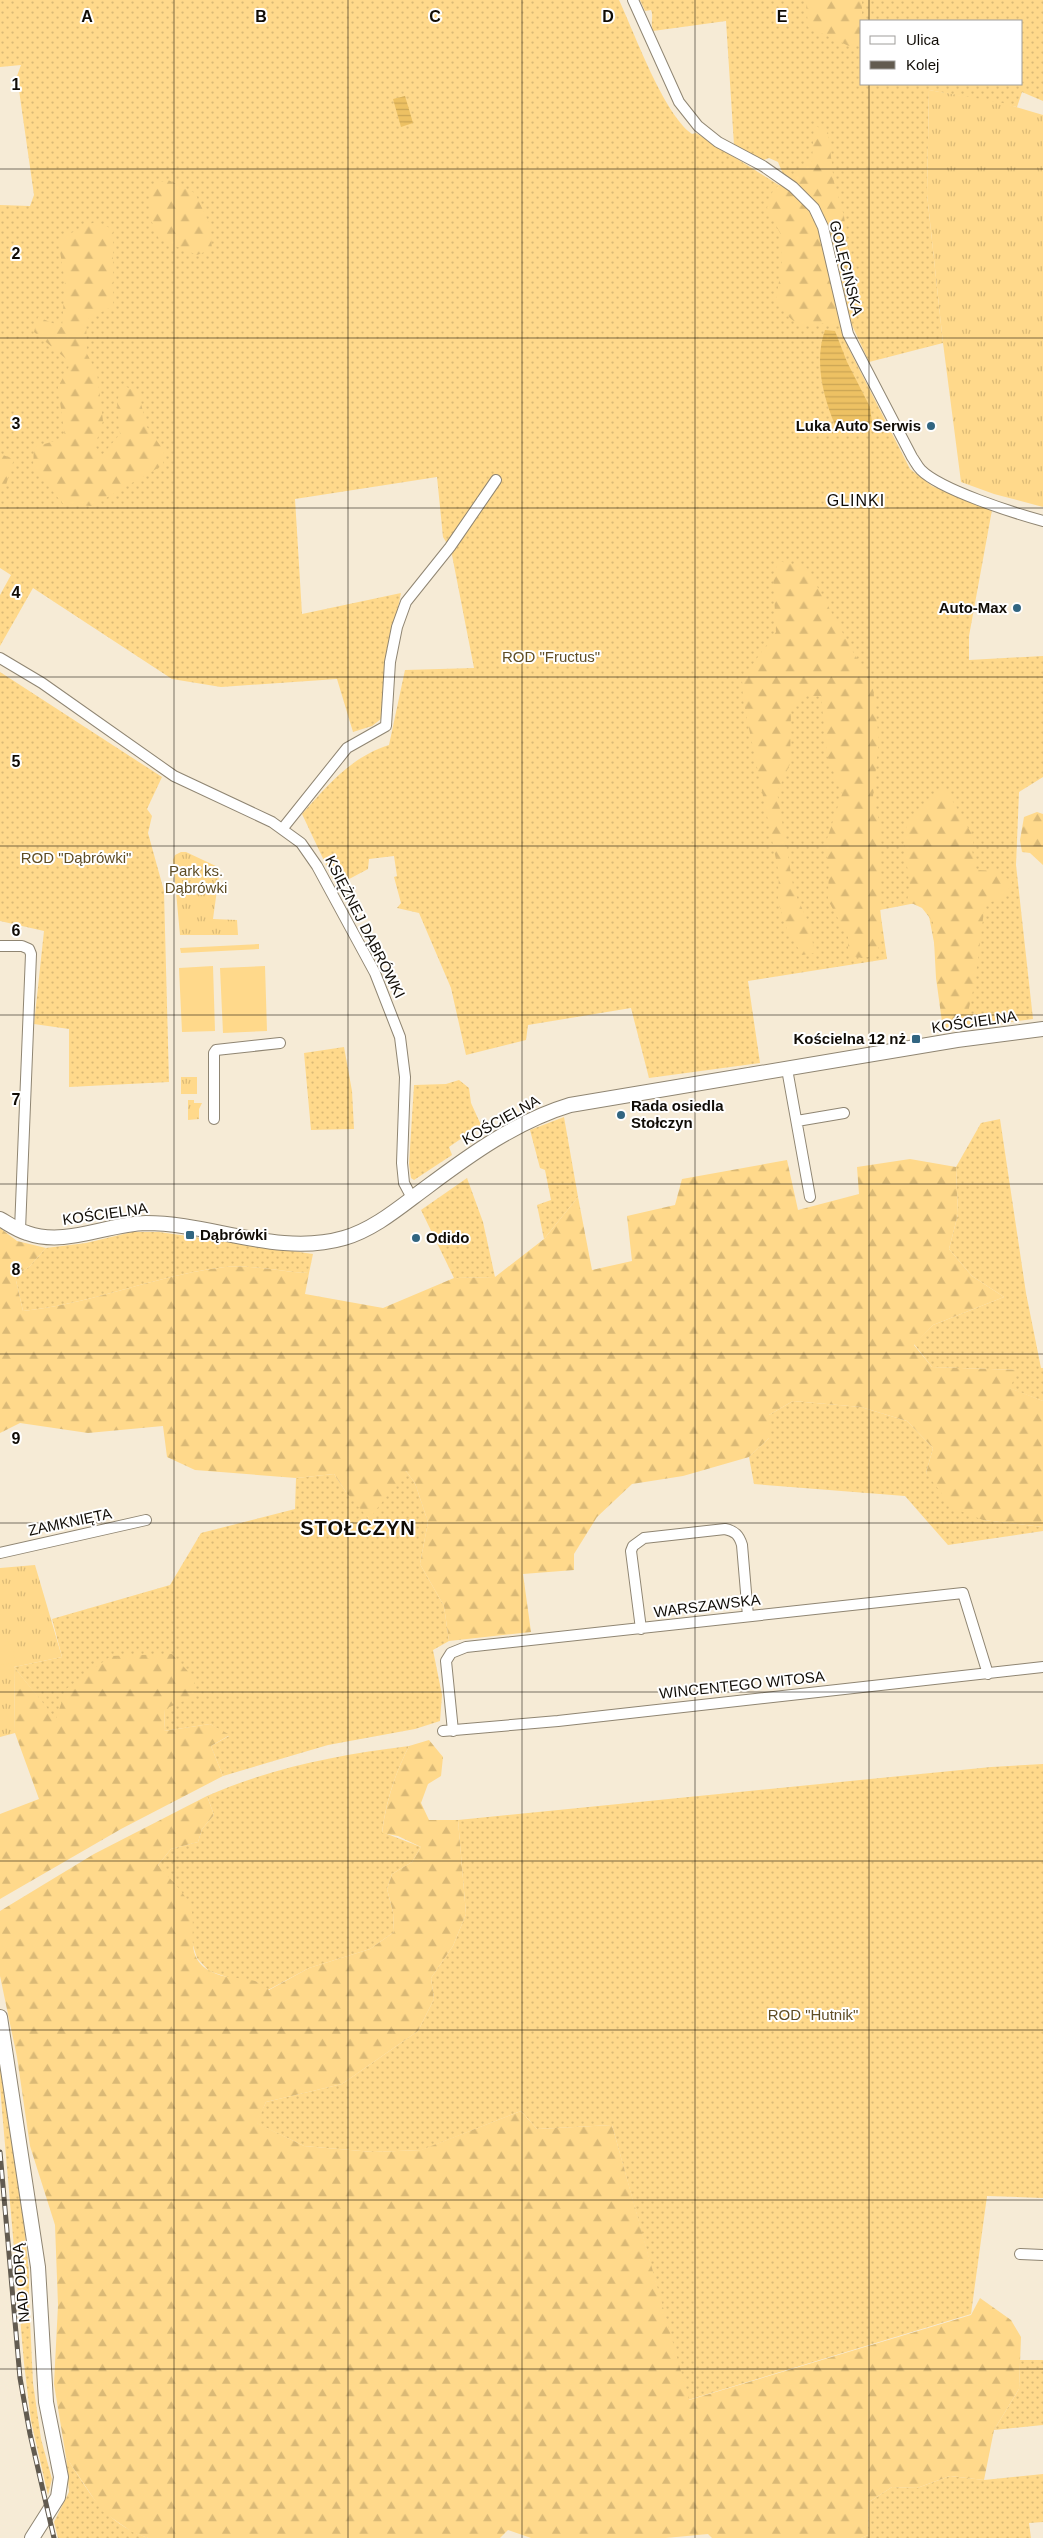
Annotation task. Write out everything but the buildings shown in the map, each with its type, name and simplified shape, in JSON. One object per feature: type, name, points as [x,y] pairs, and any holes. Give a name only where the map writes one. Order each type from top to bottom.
[{"type":"street","name":"GOLĘCIŃSKA","points":[[633,0],[679,102],[698,126],[718,142],[763,166],[793,187],[814,208],[822,227],[848,334],[912,457],[921,470],[936,481],[962,492],[1043,521]]},
{"type":"street","points":[[283,828],[347,748],[386,726],[390,662],[397,627],[406,602],[450,547],[496,480]]},
{"type":"street","name":"KSIĘŻNEJ DĄBRÓWKI","points":[[0,658],[56,692],[174,776],[283,828],[301,843],[317,866],[375,973],[400,1037],[404,1062],[402,1163],[404,1183],[412,1198]]},
{"type":"street","points":[[0,946],[22,946],[29,949],[31,954],[20,1230]]},
{"type":"street","name":"KOŚCIELNA","points":[[0,1219],[20,1230],[41,1237],[56,1238],[133,1224],[157,1223],[274,1241],[318,1243],[343,1238],[364,1230],[486,1146],[545,1112],[594,1099],[957,1040],[1043,1029]]},
{"type":"street","points":[[214,1119],[214,1053],[216,1050],[280,1043]]},
{"type":"street","points":[[787,1069],[810,1198]]},
{"type":"street","points":[[797,1122],[844,1113]]},
{"type":"street","name":"ZAMKNIĘTA","points":[[0,1553],[146,1520]]},
{"type":"street","points":[[641,1629],[631,1551],[632,1546],[644,1538],[725,1529],[733,1531],[740,1537],[742,1545],[748,1616]]},
{"type":"street","name":"WARSZAWSKA","points":[[448,1731],[446,1661],[458,1649],[963,1593],[988,1674]]},
{"type":"street","name":"WINCENTEGO WITOSA","points":[[448,1731],[1043,1667]]},
{"type":"street","name":"NAD ODRĄ","points":[[0,2017],[38,2267],[46,2402],[62,2477],[58,2497],[32,2538]]},
{"type":"street","points":[[1020,2254],[1043,2255]]},
{"type":"green space","name":"ROD \"Fructus\"","points":[[0,0],[619,0],[660,91],[681,124],[692,134],[696,133],[801,199],[849,349],[910,469],[932,486],[992,510],[969,636],[969,660],[1043,656],[1043,777],[1019,792],[1016,865],[1033,1019],[951,1030],[926,901],[880,910],[887,959],[748,981],[760,1063],[649,1078],[631,1008],[528,1025],[526,1040],[466,1055],[451,988],[419,913],[397,908],[401,903],[394,877],[397,876],[394,856],[369,859],[368,869],[336,886],[302,814],[352,764],[375,750],[389,745],[405,670],[474,668],[451,550],[443,537],[437,477],[295,499],[302,614],[401,593],[385,673],[381,719],[372,726],[353,732],[337,679],[221,687],[172,679],[33,588],[0,646],[0,595],[11,575],[0,568],[0,205],[30,206],[34,195],[17,76],[21,65],[0,67]]},
{"type":"green space","points":[[640,0],[1043,0],[1043,101],[1022,92],[1017,107],[929,90],[927,194],[943,343],[869,362],[851,323],[838,261],[810,188],[783,174],[778,162],[769,158],[761,161],[734,145],[726,21],[653,31],[651,10],[645,11]]},
{"type":"green space","points":[[806,0],[862,0],[860,45],[851,47],[808,27]]},
{"type":"green space","points":[[929,90],[1003,103],[1043,115],[1043,507],[994,494],[961,482],[943,343],[927,194]]},
{"type":"green space","points":[[814,125],[828,132],[834,182],[844,216],[849,254],[848,277],[853,314],[833,326],[822,323],[800,324],[788,316],[776,299],[782,264],[780,233],[767,208],[773,190],[812,161]]},
{"type":"green space","points":[[168,180],[195,193],[210,225],[212,249],[197,255],[159,239],[151,220],[151,185]]},
{"type":"green space","points":[[95,222],[113,229],[113,306],[86,320],[87,354],[97,373],[103,421],[95,446],[102,455],[120,434],[117,402],[122,385],[138,392],[147,427],[164,451],[163,465],[92,506],[63,504],[33,467],[34,447],[65,438],[58,387],[71,363],[34,332],[38,317],[62,327],[65,282],[58,239]]},
{"type":"green space","points":[[0,454],[14,459],[6,485],[0,493]]},
{"type":"green space","points":[[779,561],[807,568],[873,688],[879,740],[873,796],[881,829],[880,945],[874,956],[862,958],[848,955],[848,937],[828,900],[829,866],[825,845],[842,794],[827,755],[821,696],[807,696],[791,710],[790,764],[777,792],[794,891],[811,928],[814,953],[802,955],[787,929],[778,902],[779,874],[743,699],[742,679],[776,632],[773,575]]},
{"type":"green space","name":"ROD \"Dąbrówki\"","points":[[0,672],[162,777],[147,809],[152,816],[148,833],[164,891],[169,1082],[69,1087],[69,1029],[34,1024],[44,931],[0,921]]},
{"type":"green space","points":[[943,788],[974,838],[972,850],[976,870],[997,871],[1012,882],[1002,897],[985,903],[975,982],[965,1025],[943,1029],[936,978],[933,922],[922,908],[907,901],[910,886],[904,846],[907,822],[913,819],[933,796]]},
{"type":"green space","points":[[1037,812],[1043,814],[1043,865],[1030,853],[1022,852],[1020,840],[1024,817]]},
{"type":"green space","name":"Park ks. Dąbrówki","points":[[186,852],[220,868],[213,919],[237,920],[238,935],[180,935],[173,860],[175,855]]},
{"type":"green space","points":[[259,944],[259,949],[181,953],[180,948]]},
{"type":"green space","points":[[213,966],[215,1031],[182,1032],[179,968]]},
{"type":"green space","points":[[265,966],[267,1031],[223,1033],[220,968]]},
{"type":"green space","points":[[344,1047],[352,1091],[354,1129],[311,1130],[304,1053]]},
{"type":"green space","points":[[181,1077],[197,1077],[197,1094],[181,1094]]},
{"type":"green space","points":[[459,1080],[469,1088],[471,1103],[481,1125],[449,1147],[452,1155],[414,1180],[411,1178],[409,1164],[414,1085],[446,1084]]},
{"type":"green space","points":[[188,1100],[194,1100],[194,1103],[202,1103],[199,1109],[199,1119],[188,1120]]},
{"type":"green space","points":[[564,1117],[578,1197],[544,1239],[537,1205],[551,1200],[545,1170],[540,1168],[530,1130]]},
{"type":"green space","points":[[1000,1119],[1026,1293],[1041,1368],[1043,1368],[1043,1401],[1009,1388],[1017,1370],[932,1367],[914,1344],[933,1325],[1004,1297],[972,1276],[949,1249],[958,1214],[956,1167],[981,1123]]},
{"type":"green space","points":[[910,1159],[956,1167],[958,1214],[949,1249],[972,1276],[1004,1297],[933,1325],[914,1345],[932,1367],[1018,1370],[1010,1388],[1043,1401],[1043,1527],[983,1520],[953,1508],[926,1473],[933,1448],[907,1421],[861,1407],[793,1401],[769,1415],[769,1438],[749,1457],[683,1476],[632,1484],[597,1517],[574,1554],[574,1570],[523,1574],[531,1632],[449,1641],[444,1606],[420,1564],[428,1522],[415,1483],[406,1471],[369,1519],[346,1492],[334,1474],[296,1478],[195,1470],[167,1457],[163,1426],[88,1433],[20,1423],[0,1433],[0,1228],[17,1241],[46,1248],[29,1267],[15,1276],[23,1311],[72,1303],[193,1272],[230,1267],[252,1267],[309,1273],[305,1294],[383,1308],[454,1278],[495,1277],[544,1239],[578,1197],[592,1270],[632,1261],[627,1216],[675,1205],[682,1179],[787,1160],[798,1210],[859,1194],[857,1167]]},
{"type":"green space","points":[[467,1178],[483,1222],[495,1277],[454,1278],[421,1210]]},
{"type":"green space","points":[[132,1232],[159,1232],[313,1254],[309,1273],[252,1267],[218,1268],[193,1272],[72,1303],[23,1311],[15,1276],[29,1267],[46,1248],[86,1243]]},
{"type":"green space","points":[[793,1401],[861,1407],[907,1421],[933,1448],[926,1473],[983,1520],[1043,1527],[1043,1531],[948,1545],[905,1496],[754,1484],[749,1457],[769,1438],[769,1415]]},
{"type":"green space","points":[[406,1471],[415,1483],[428,1522],[420,1564],[444,1606],[449,1641],[433,1650],[442,1695],[440,1721],[415,1729],[328,1745],[223,1776],[211,1746],[229,1736],[210,1724],[164,1731],[165,1709],[56,1720],[14,1667],[62,1657],[52,1619],[170,1585],[201,1533],[295,1509],[296,1478],[334,1474],[346,1492]]},
{"type":"green space","points":[[35,1565],[62,1657],[14,1667],[15,1733],[0,1737],[0,1568]]},
{"type":"green space","points":[[12,1644],[15,1662],[0,1665],[0,1646]]},
{"type":"green space","points":[[172,1654],[195,1679],[195,1696],[165,1709],[164,1731],[210,1724],[230,1735],[211,1746],[223,1776],[121,1829],[0,1899],[0,1814],[39,1799],[15,1733],[14,1667],[56,1719],[66,1689],[111,1656]]},
{"type":"green space","points":[[429,1740],[443,1757],[441,1776],[428,1784],[421,1803],[429,1820],[458,1820],[466,1914],[453,1946],[431,1978],[434,1999],[418,2031],[342,2084],[266,2102],[257,2123],[304,2146],[373,2152],[421,2150],[521,2111],[537,2129],[612,2125],[689,2400],[971,2315],[980,2298],[1011,2320],[1021,2337],[1019,2389],[994,2430],[984,2480],[950,2476],[917,2488],[892,2487],[869,2502],[868,2535],[861,2538],[712,2538],[708,2534],[666,2538],[531,2538],[508,2530],[500,2538],[148,2538],[132,2532],[102,2511],[66,2457],[54,2384],[58,2305],[55,2225],[30,2146],[17,2057],[0,1976],[0,1911],[94,1854],[207,1796],[214,1815],[202,1829],[198,1842],[171,1849],[158,1865],[188,1901],[193,1919],[193,1948],[201,1964],[215,1974],[255,1981],[269,1990],[309,1968],[370,1949],[394,1932],[393,1912],[387,1889],[392,1874],[412,1862],[421,1847],[398,1836],[382,1833],[386,1810],[399,1767],[409,1746]]},
{"type":"green space","points":[[409,1746],[392,1788],[382,1832],[421,1847],[412,1862],[392,1874],[387,1889],[393,1912],[394,1932],[370,1949],[309,1968],[268,1990],[257,1982],[230,1978],[209,1971],[197,1958],[191,1939],[192,1918],[158,1865],[171,1849],[198,1842],[202,1829],[214,1815],[207,1796],[257,1777],[306,1763]]},
{"type":"green space","name":"ROD \"Hutnik\"","points":[[1043,1764],[1043,2198],[987,2196],[971,2314],[688,2400],[612,2125],[537,2129],[521,2111],[422,2150],[373,2152],[304,2146],[256,2123],[266,2102],[342,2084],[418,2031],[434,1999],[431,1978],[453,1946],[466,1914],[458,1820],[991,1767]]},
{"type":"green space","points":[[0,2050],[21,2196],[29,2272],[33,2383],[41,2439],[52,2479],[48,2495],[31,2421],[24,2363],[0,2087]]},
{"type":"green space","points":[[1020,2360],[1043,2360],[1043,2425],[994,2430],[1019,2389]]},
{"type":"green space","points":[[66,2457],[91,2495],[109,2515],[120,2524],[148,2538],[58,2538],[54,2522],[69,2492]]},
{"type":"green space","points":[[1043,2474],[1043,2522],[1029,2523],[1031,2538],[861,2538],[868,2535],[869,2502],[892,2487],[917,2488],[950,2476],[984,2480]]},
{"type":"shaded area","points":[[405,96],[413,123],[401,127],[393,99]]},
{"type":"shaded area","points":[[825,330],[835,331],[847,362],[870,407],[872,423],[856,432],[835,425],[827,402],[820,366],[820,354]]},
{"type":"railway","points":[[0,2152],[20,2378],[30,2434],[54,2538]]},
{"type":"place","name":"Luka Auto Serwis","points":[[931,426]]},
{"type":"place","name":"Auto-Max","points":[[1017,608]]},
{"type":"place","name":"Kościelna 12 nż","points":[[916,1039]]},
{"type":"place","name":"Rada osiedla Stołczyn","points":[[621,1115]]},
{"type":"place","name":"Dąbrówki","points":[[190,1235]]},
{"type":"place","name":"Odido","points":[[416,1238]]},
{"type":"district","name":"GLINKI","points":[[856,500]]},
{"type":"district","name":"STOŁCZYN","points":[[358,1528]]}]
